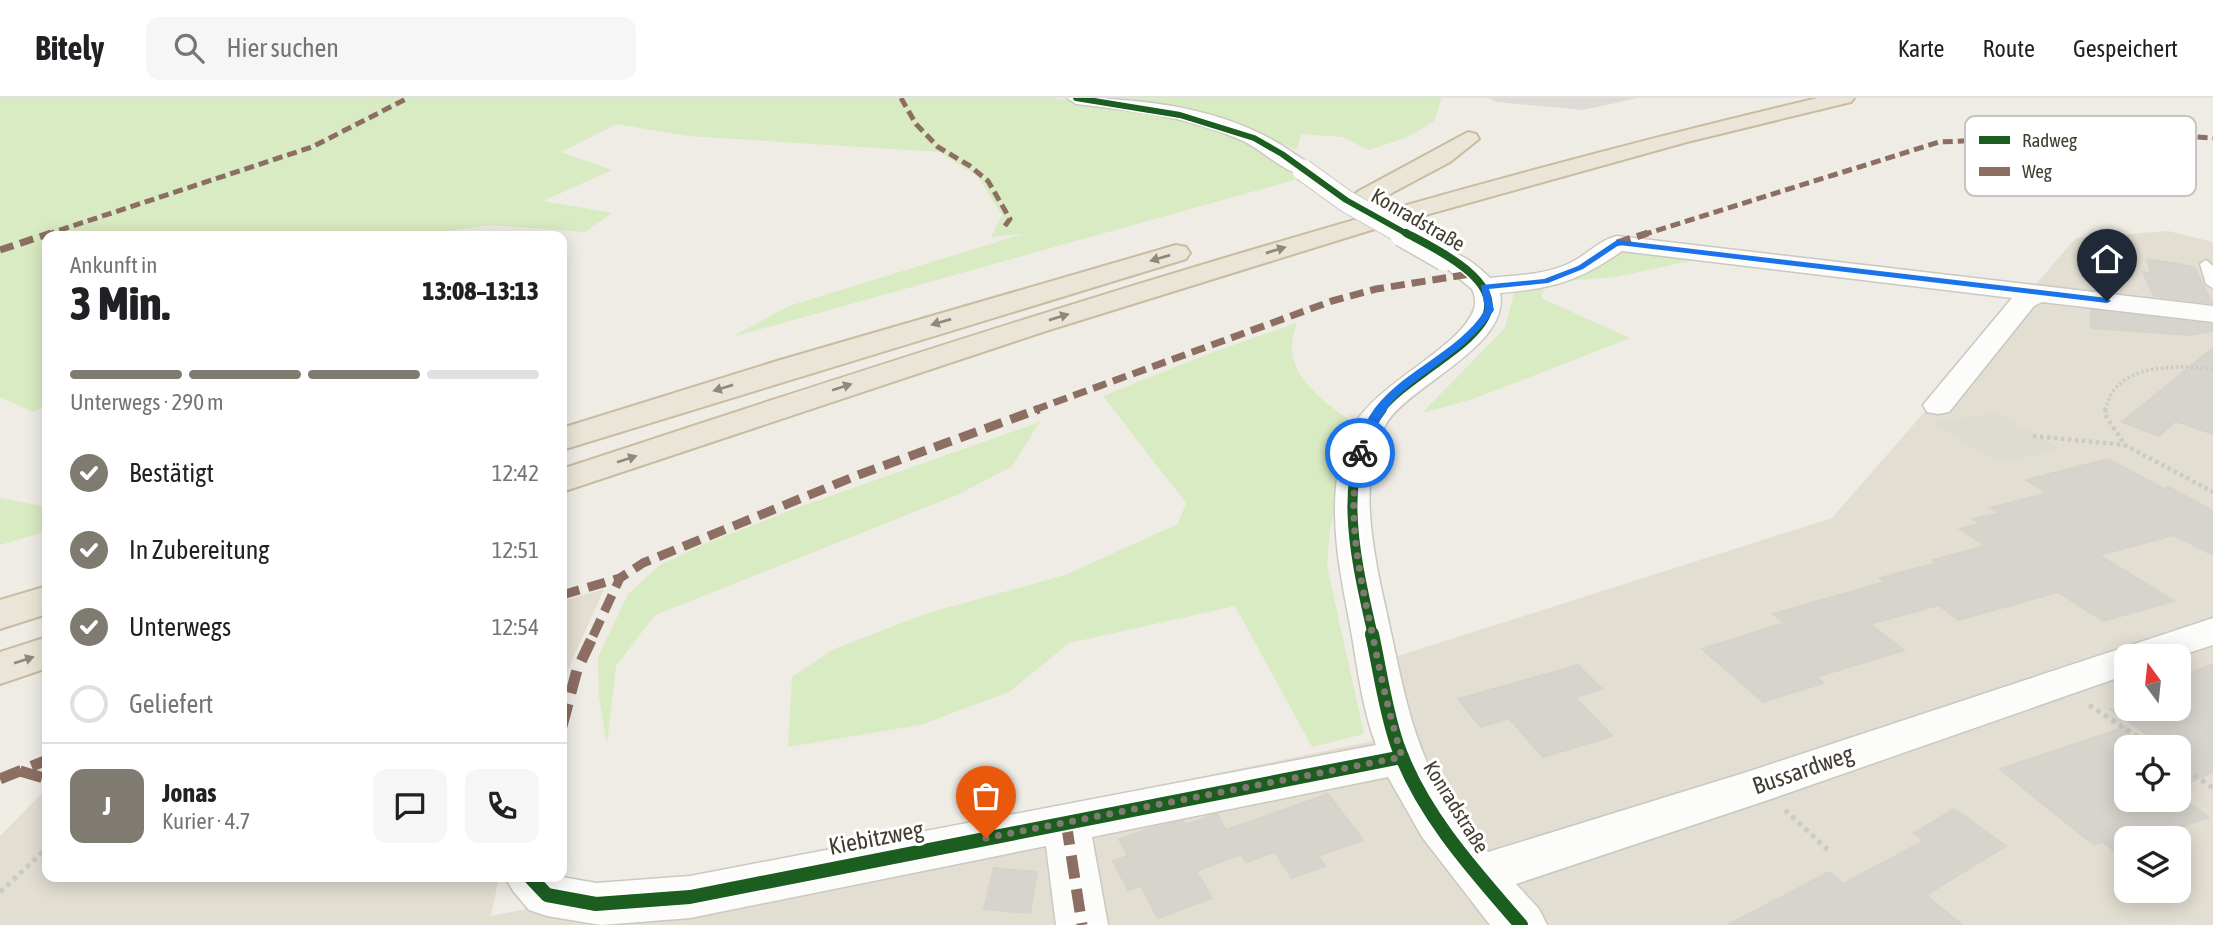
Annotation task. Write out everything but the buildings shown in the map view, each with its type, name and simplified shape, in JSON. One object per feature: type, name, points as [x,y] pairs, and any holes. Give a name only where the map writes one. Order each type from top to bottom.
[{"type":"highway","points":[[1640,125],[1756,98]]},
{"type":"highway","points":[[567,479],[1025,327],[1413,208],[1728,124],[1844,98]]},
{"type":"highway","points":[[1366,197],[1442,157],[1468,139]]},
{"type":"highway","points":[[567,437],[788,368],[1458,172]]},
{"type":"highway","points":[[0,615],[42,602]]},
{"type":"highway","points":[[0,668],[42,654]]},
{"type":"street","name":"Konradstraße","points":[[1076,98],[1123,104],[1206,121],[1242,132],[1257,139],[1346,201],[1445,257],[1484,286],[1489,296],[1489,310],[1478,328],[1393,396],[1374,417],[1363,442],[1356,469],[1353,506],[1359,573],[1389,716],[1402,757],[1430,811],[1478,876],[1521,925]]},
{"type":"street","points":[[1484,286],[1545,281],[1580,268],[1617,243],[2213,313]]},
{"type":"street","points":[[1938,405],[2025,300],[2037,294]]},
{"type":"street","points":[[2173,644],[2213,631]]},
{"type":"street","name":"Bussardweg","points":[[1478,876],[1758,786],[2114,664]]},
{"type":"street","name":"Kiebitzweg","points":[[535,882],[547,895],[596,904],[691,897],[1402,757]]},
{"type":"street","points":[[1066,822],[1082,925]]},
{"type":"lane","points":[[2206,264],[2213,284]]},
{"type":"path","points":[[2125,445],[2104,414],[2113,391],[2137,374],[2166,368],[2213,369]]},
{"type":"path","points":[[2033,436],[2125,445],[2213,492]]},
{"type":"path","points":[[2205,488],[2213,486]]},
{"type":"path","points":[[2056,683],[2135,735]]},
{"type":"path","points":[[2191,773],[2213,788]]},
{"type":"path","points":[[1784,810],[1829,851]]},
{"type":"path","points":[[0,891],[42,853]]},
{"type":"shaded area","points":[[1488,98],[1637,98],[1583,110],[1497,102]]},
{"type":"shaded area","points":[[2168,231],[2213,242],[2213,925],[0,925],[0,836],[42,793],[42,882],[498,882],[491,916],[1009,817],[1373,741],[1357,669],[1832,518],[2076,238]]},
{"type":"shaded area","points":[[1996,412],[2061,450],[1998,463],[1934,423]]},
{"type":"shaded area","points":[[604,589],[567,672],[567,600]]},
{"type":"green space","points":[[0,98],[1052,98],[1119,106],[1191,122],[1250,142],[1298,179],[732,337],[789,306],[1023,234],[991,237],[1002,215],[978,177],[940,152],[687,136],[617,124],[561,152],[612,170],[543,201],[612,213],[585,232],[490,225],[449,231],[42,231],[42,408],[33,412],[0,397]]},
{"type":"green space","points":[[1111,98],[1442,98],[1434,121],[1410,136],[1369,150],[1342,137],[1301,134],[1297,150],[1240,125]]},
{"type":"green space","points":[[1627,249],[1704,258],[1616,277],[1566,281],[1613,253]]},
{"type":"green space","points":[[1545,286],[1541,298],[1630,338],[1473,399],[1422,413],[1505,328],[1515,289]]},
{"type":"green space","points":[[1296,323],[1292,350],[1300,374],[1317,394],[1360,427],[1337,497],[1330,529],[1327,566],[1364,734],[1312,747],[1235,606],[1069,643],[1009,692],[920,725],[788,747],[792,677],[834,649],[925,614],[1065,575],[1178,524],[1186,503],[1103,396],[1208,354]]},
{"type":"green space","points":[[1040,422],[1011,467],[957,495],[655,615],[616,666],[607,744],[599,697],[598,657],[628,594],[660,565],[702,545],[799,507]]},
{"type":"green space","points":[[0,498],[42,506],[42,532],[0,545]]},
{"type":"marked path","points":[[58,231],[312,147],[408,98]]},
{"type":"marked path","points":[[901,98],[916,124],[938,147],[970,166],[988,181],[1010,219],[1004,227]]},
{"type":"marked path","points":[[2196,137],[2213,138]]},
{"type":"marked path","points":[[1617,243],[1939,142],[1965,141]]},
{"type":"marked path","points":[[0,250],[42,236]]},
{"type":"marked path","points":[[567,707],[577,670],[620,578],[643,563],[858,475],[1332,301],[1376,289],[1470,274]]},
{"type":"marked path","points":[[567,594],[620,578]]},
{"type":"marked path","points":[[0,779],[42,762]]},
{"type":"marked path","points":[[20,771],[42,778]]},
{"type":"marked path","points":[[1066,822],[1082,925]]},
{"type":"cycle path","points":[[1076,98],[1180,115],[1220,125],[1254,138],[1282,154],[1333,192],[1457,263],[1486,291],[1490,306],[1483,322],[1455,349],[1399,392],[1373,420],[1361,448],[1355,477],[1354,539],[1388,711],[1403,759],[1441,826],[1521,925]]},
{"type":"cycle path","points":[[535,882],[547,895],[596,904],[690,897],[1402,757]]},
{"type":"way so far","points":[[986,838],[1402,757],[1389,716],[1359,573],[1353,506],[1360,453]]},
{"type":"route","points":[[1360,453],[1374,417],[1393,396],[1478,328],[1489,310],[1489,296],[1484,286],[1545,281],[1580,268],[1617,243],[2107,301]]}]
